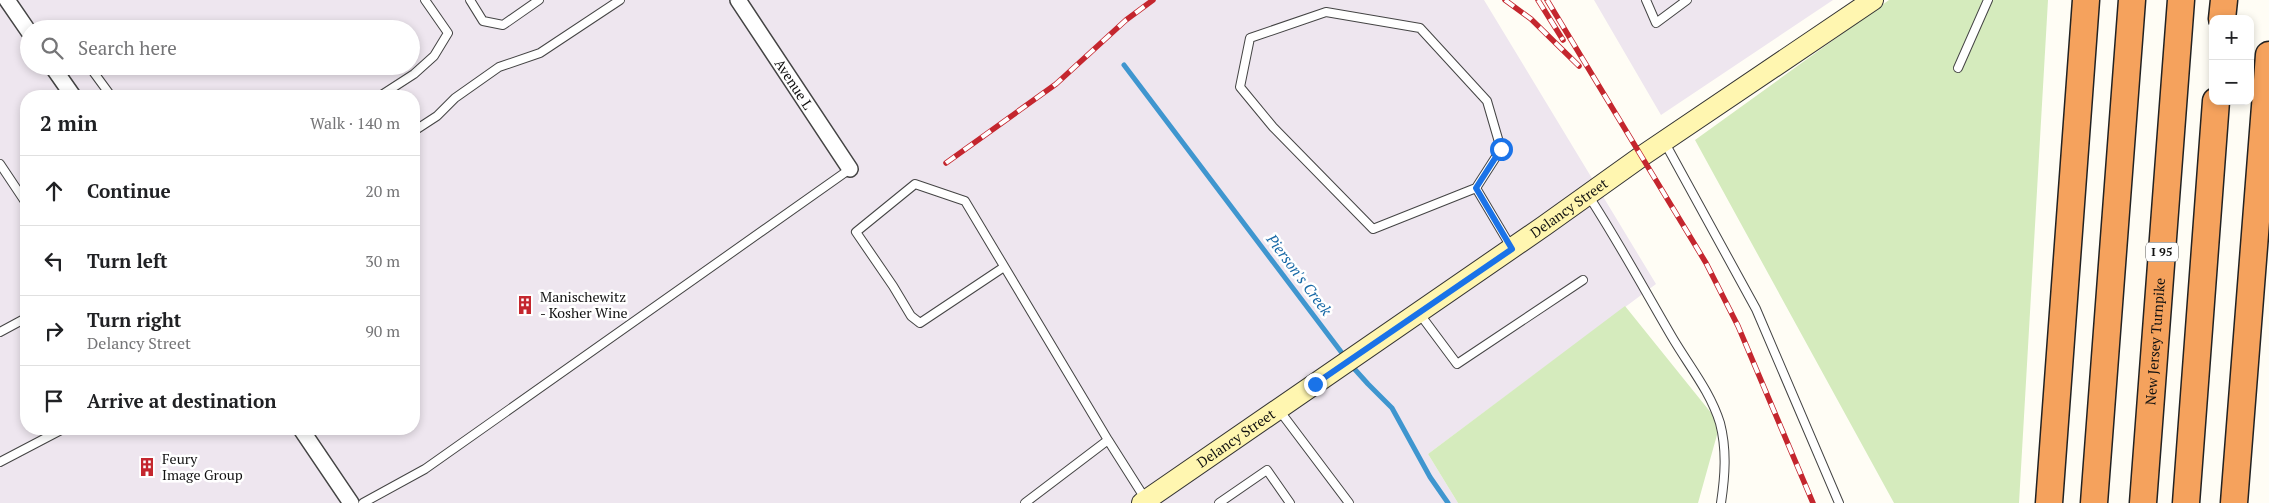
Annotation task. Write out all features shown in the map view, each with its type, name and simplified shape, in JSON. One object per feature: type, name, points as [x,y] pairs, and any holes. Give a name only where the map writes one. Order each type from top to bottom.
[{"type":"highway","points":[[2049,503],[2086,0]]},
{"type":"highway","points":[[2094,503],[2132,0]]},
{"type":"highway","name":"New Jersey Turnpike","points":[[2143,503],[2181,0]]},
{"type":"highway","points":[[2222,15],[2224,0]]},
{"type":"highway","points":[[2234,503],[2267,123],[2269,56]]},
{"type":"highway","points":[[2186,503],[2216,105]]},
{"type":"street","points":[[7,0],[21,20]]},
{"type":"street","name":"Avenue L","points":[[738,0],[850,169]]},
{"type":"street","name":"Delancy Street","points":[[1144,502],[1512,249],[1664,141],[1873,0]]},
{"type":"street","points":[[58,75],[69,90]]},
{"type":"street","points":[[305,435],[351,503]]},
{"type":"lane","points":[[420,69],[434,56],[448,33],[425,0]]},
{"type":"lane","points":[[470,0],[483,21],[503,25],[538,0]]},
{"type":"lane","points":[[420,127],[437,116],[455,98],[499,67],[540,53],[620,0]]},
{"type":"lane","points":[[1646,0],[1656,23],[1687,0]]},
{"type":"lane","points":[[1958,68],[1988,0]]},
{"type":"lane","points":[[1326,12],[1420,28],[1487,101],[1501,149],[1476,188],[1373,229],[1274,127],[1240,87],[1250,38],[1326,12]]},
{"type":"lane","points":[[96,75],[107,90]]},
{"type":"lane","points":[[389,90],[412,75]]},
{"type":"lane","points":[[1664,141],[1756,309],[1839,503]]},
{"type":"lane","points":[[0,164],[20,194]]},
{"type":"lane","points":[[362,503],[425,469],[850,169]]},
{"type":"lane","points":[[1004,267],[920,323],[911,316],[856,232],[915,184],[965,202],[1108,440],[1144,502]]},
{"type":"lane","points":[[1476,188],[1512,249]]},
{"type":"lane","points":[[1588,195],[1620,244],[1672,338],[1710,397],[1724,446],[1725,477],[1721,503]]},
{"type":"lane","points":[[1419,313],[1457,364],[1583,280]]},
{"type":"lane","points":[[0,332],[20,321]]},
{"type":"lane","points":[[1279,410],[1349,503]]},
{"type":"lane","points":[[0,462],[51,435]]},
{"type":"lane","points":[[1025,503],[1108,440]]},
{"type":"lane","points":[[1219,503],[1267,470],[1290,503]]},
{"type":"shaded area","points":[[0,0],[1484,0],[1656,284],[1428,454],[1458,503],[0,503]]},
{"type":"shaded area","points":[[1594,0],[1833,0],[1661,115]]},
{"type":"green space","points":[[1889,0],[2048,0],[2019,503],[1894,503],[1695,140]]},
{"type":"green space","points":[[1625,306],[1720,424],[1698,503],[1458,503],[1428,454]]},
{"type":"waterway","name":"Pierson's Creek","points":[[1124,65],[1345,357]]},
{"type":"waterway","name":"Pierson's Creek","points":[[1350,364],[1392,408],[1430,477],[1448,503]]},
{"type":"railway","points":[[946,163],[1056,84],[1126,20],[1153,0]]},
{"type":"railway","points":[[1505,0],[1531,19],[1579,66]]},
{"type":"railway","points":[[1538,0],[1563,40]]},
{"type":"railway","points":[[1547,0],[1706,263],[1738,326],[1813,503]]},
{"type":"place","name":"Manischewitz - Kosher Wine","points":[[525,305]]},
{"type":"place","name":"Feury Image Group","points":[[147,467]]},
{"type":"route","points":[[1315,384],[1512,249],[1476,188],[1501,149]]}]
